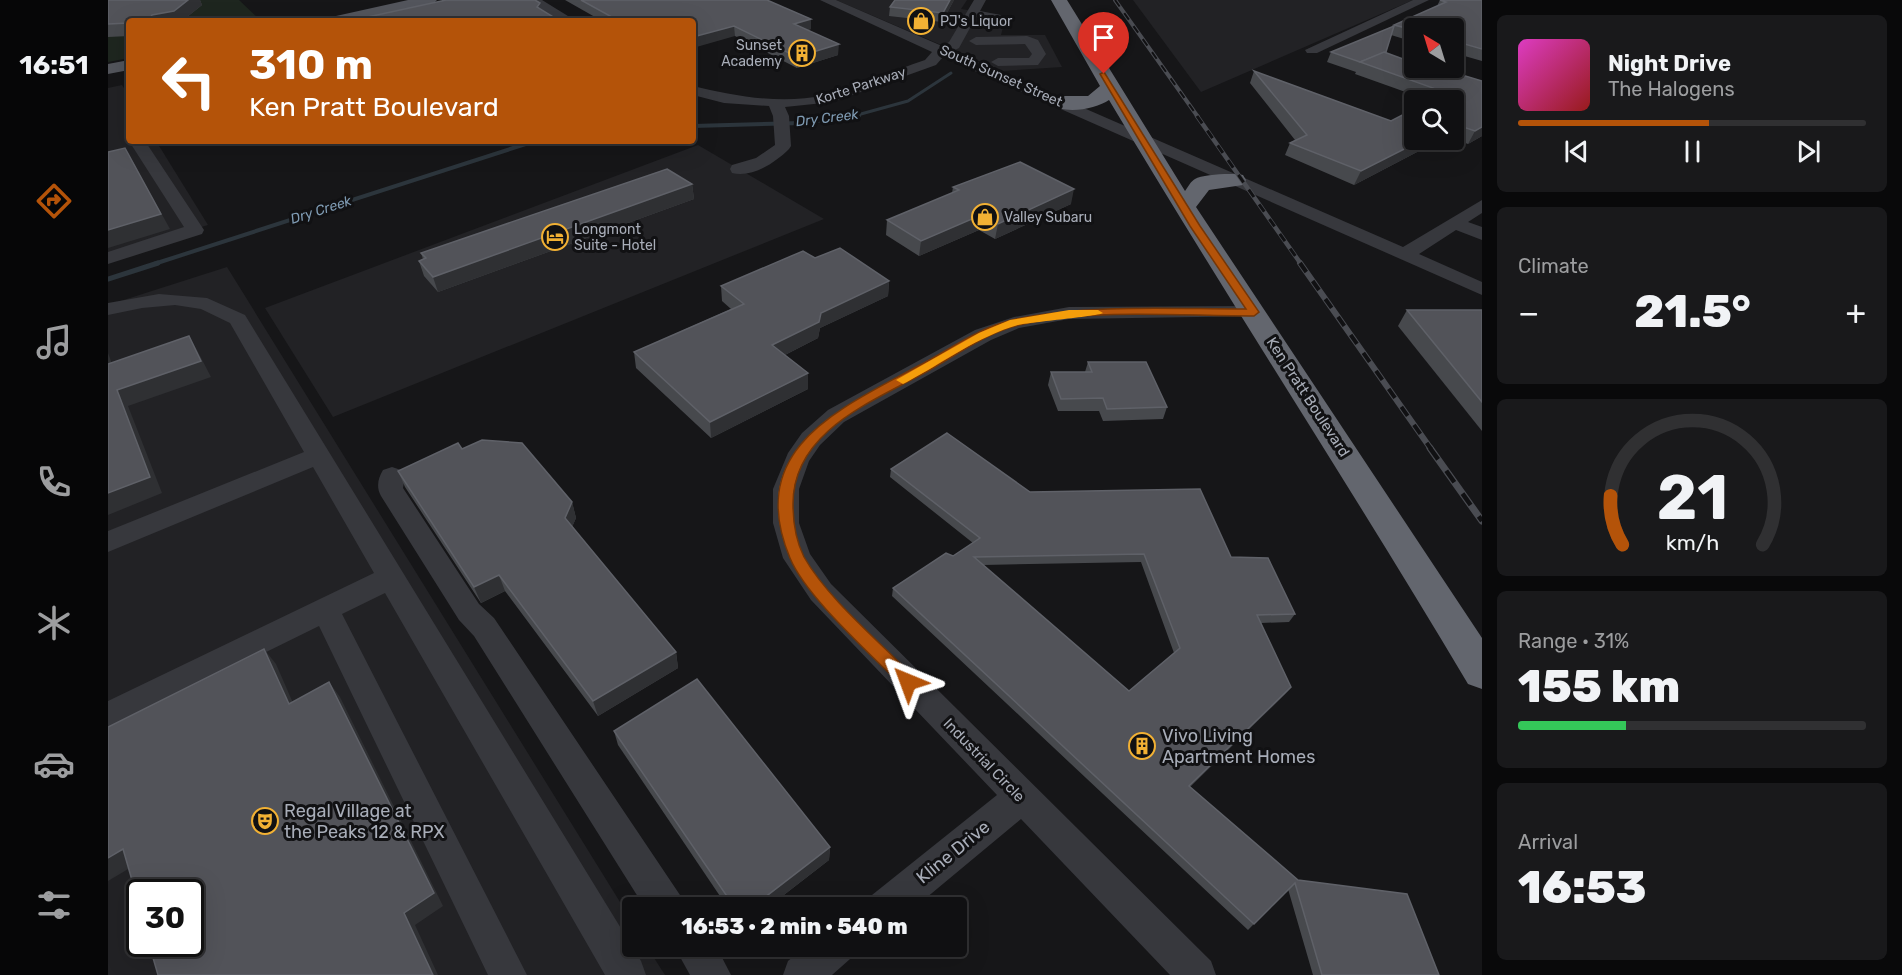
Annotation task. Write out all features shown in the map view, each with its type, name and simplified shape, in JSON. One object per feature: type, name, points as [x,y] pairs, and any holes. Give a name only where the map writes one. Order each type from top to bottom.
[{"type":"highway","name":"Ken Pratt Boulevard","points":[[1059,0],[1184,208],[1254,312],[1482,672]]},
{"type":"highway","points":[[1060,102],[1090,103],[1100,100],[1110,85]]},
{"type":"highway","points":[[1184,208],[1202,184],[1235,180]]},
{"type":"main road","points":[[347,18],[429,0]]},
{"type":"main road","points":[[108,69],[126,66]]},
{"type":"street","points":[[533,0],[565,18]]},
{"type":"street","name":"South Sunset Street","points":[[826,0],[939,54],[995,67],[1060,102],[1340,226]]},
{"type":"street","name":"Korte Parkway","points":[[696,91],[781,112],[798,104],[828,99],[931,62],[960,36],[980,0]]},
{"type":"street","points":[[1312,50],[1423,0]]},
{"type":"street","points":[[974,13],[997,18],[996,26],[990,36],[976,41]]},
{"type":"street","points":[[960,36],[976,41],[1027,40],[1034,43],[1039,54],[1033,62],[995,67],[981,53],[976,41]]},
{"type":"street","points":[[738,169],[757,166],[773,156],[783,146],[781,112]]},
{"type":"street","points":[[108,258],[195,231],[139,144]]},
{"type":"street","name":"South Sunset Street","points":[[1266,193],[1482,289]]},
{"type":"street","points":[[1404,255],[1482,205]]},
{"type":"street","points":[[1454,223],[1482,234]]},
{"type":"street","points":[[108,309],[144,301],[186,299],[203,302],[238,319],[627,975]]},
{"type":"street","name":"Industrial Circle","points":[[1197,975],[821,592],[797,558],[786,523],[786,489],[797,459],[811,439],[836,417],[983,335],[1014,323],[1069,313],[1254,312]]},
{"type":"street","points":[[108,542],[319,455]]},
{"type":"street","points":[[392,476],[390,489],[469,612],[491,637],[661,897]]},
{"type":"street","points":[[108,716],[391,577]]},
{"type":"street","points":[[325,609],[508,975]]},
{"type":"street","name":"Kline Drive","points":[[898,897],[1020,797]]},
{"type":"street","points":[[700,957],[711,975]]},
{"type":"street","points":[[802,975],[824,957]]},
{"type":"shaded area","points":[[108,0],[239,0],[258,18],[126,18],[126,59],[108,62]]},
{"type":"shaded area","points":[[836,0],[967,0],[961,9],[1006,16],[1001,35],[1045,35],[1062,67],[1002,71]]},
{"type":"shaded area","points":[[1133,0],[1413,0],[1201,92]]},
{"type":"shaded area","points":[[122,85],[126,91],[126,144],[158,144],[208,225],[108,255],[108,88]]},
{"type":"shaded area","points":[[698,145],[824,219],[333,417],[265,308]]},
{"type":"shaded area","points":[[227,267],[622,905],[622,957],[653,957],[665,975],[108,975],[108,305]]},
{"type":"building","points":[[108,0],[188,0],[174,11],[152,15],[150,18],[126,18],[126,23],[108,24]]},
{"type":"building","points":[[446,0],[535,0],[540,3],[537,7],[555,18],[369,18]]},
{"type":"building","points":[[581,0],[767,0],[811,19],[794,24],[839,44],[797,57],[734,26],[696,36],[696,18],[614,18]]},
{"type":"building","points":[[895,0],[950,0],[943,13],[890,7]]},
{"type":"building","points":[[1440,0],[1482,0],[1482,49],[1464,44],[1464,18],[1410,18],[1446,2]]},
{"type":"building","points":[[1404,21],[1404,28],[1394,25]]},
{"type":"building","points":[[1394,26],[1386,52],[1360,62],[1331,52]]},
{"type":"building","points":[[1384,52],[1404,59],[1404,78],[1360,62]]},
{"type":"building","points":[[1254,71],[1391,121],[1404,114],[1404,149],[1361,171],[1290,143],[1307,135]]},
{"type":"building","points":[[1464,76],[1482,81],[1482,127],[1475,131],[1464,127],[1464,90],[1439,90],[1405,78],[1464,78]]},
{"type":"building","points":[[125,148],[161,214],[108,230],[108,152]]},
{"type":"building","points":[[1020,162],[1074,189],[998,224],[981,215],[921,241],[887,220],[959,190],[953,187]]},
{"type":"building","points":[[667,169],[692,184],[433,277],[419,261],[426,258],[421,253]]},
{"type":"building","points":[[840,248],[889,281],[821,313],[819,322],[772,345],[808,373],[710,422],[634,352],[744,304],[721,286],[803,251],[815,258]]},
{"type":"building","points":[[1407,310],[1482,310],[1482,402]]},
{"type":"building","points":[[189,336],[201,361],[117,390],[150,477],[108,493],[108,364]]},
{"type":"building","points":[[1088,362],[1146,362],[1167,407],[1107,409],[1103,398],[1061,399],[1051,372],[1092,372]]},
{"type":"building","name":"Vivo Living Apartment Homes","points":[[947,433],[1030,492],[1200,489],[1231,557],[1268,558],[1295,614],[1257,615],[1291,687],[1189,786],[1298,880],[1407,894],[1439,975],[1322,975],[1295,883],[1254,924],[893,588],[946,553],[953,556],[980,538],[891,469]],"holes":[[[1144,554],[1180,648],[1129,691],[974,557]]]},
{"type":"building","points":[[482,440],[522,443],[572,502],[565,518],[676,652],[593,701],[499,575],[474,587],[398,471],[458,443],[462,449]]},
{"type":"building","name":"Regal Village at the Peaks 12 & RPX","points":[[264,649],[289,704],[329,682],[434,893],[404,913],[433,975],[158,975],[153,957],[204,957],[204,879],[132,879],[123,849],[108,858],[108,727]]},
{"type":"building","points":[[697,679],[830,847],[765,897],[727,897],[614,731]]},
{"type":"waterway","name":"Dry Creek","points":[[850,117],[908,101],[951,73]]},
{"type":"waterway","name":"Dry Creek","points":[[696,126],[802,123],[859,116]]},
{"type":"waterway","name":"Dry Creek","points":[[154,264],[526,144]]},
{"type":"waterway","name":"Dry Creek","points":[[108,279],[158,263]]},
{"type":"railway","points":[[1115,0],[1198,117]]},
{"type":"railway","points":[[1197,116],[1301,264]]},
{"type":"railway","points":[[1300,263],[1431,449]]},
{"type":"railway","points":[[1430,448],[1482,521]]},
{"type":"slow traffic","points":[[903,380],[983,335],[1014,323],[1041,316],[1098,313]]},
{"type":"place","name":"PJ's Liquor","points":[[921,21]]},
{"type":"place","name":"Sunset Academy","points":[[802,53]]},
{"type":"place","name":"Valley Subaru","points":[[985,217]]},
{"type":"place","name":"Longmont Suite - Hotel","points":[[555,237]]},
{"type":"place","name":"Vivo Living Apartment Homes","points":[[1142,746]]},
{"type":"place","name":"Regal Village at the Peaks 12 & RPX","points":[[265,821]]},
{"type":"route","points":[[908,682],[821,592],[797,558],[786,523],[786,489],[797,459],[811,439],[836,417],[983,335],[1014,323],[1041,316],[1069,313],[1254,312],[1195,226],[1104,74]]}]
